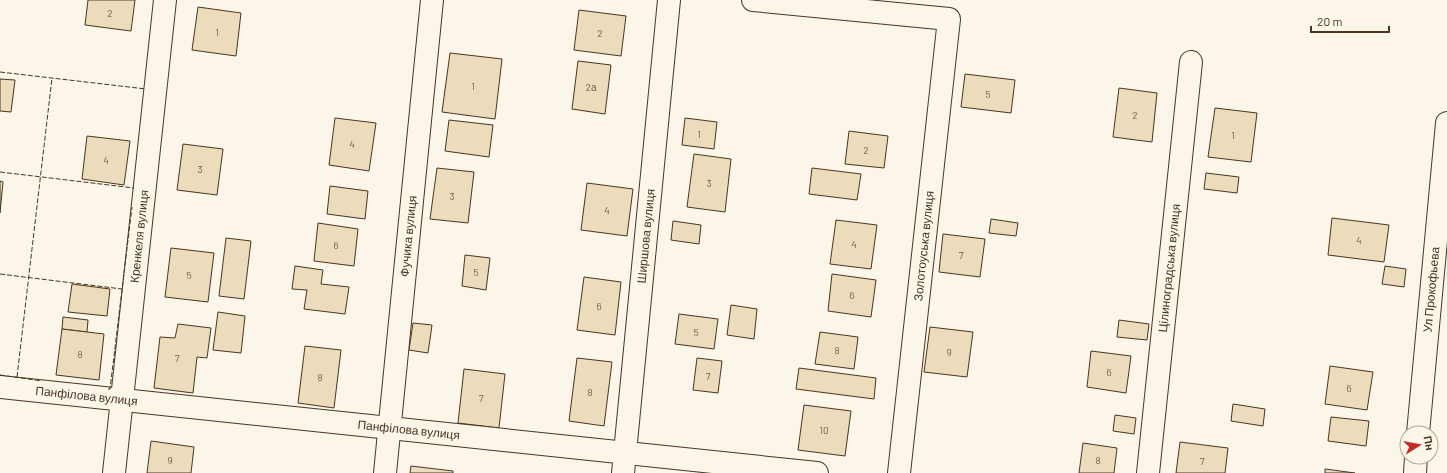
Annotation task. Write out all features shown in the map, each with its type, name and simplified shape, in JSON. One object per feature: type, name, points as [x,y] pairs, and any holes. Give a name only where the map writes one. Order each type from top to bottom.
[{"type":"street","name":"Кренкеля вулиця","points":[[114,473],[165,0]]},
{"type":"street","name":"Фучика вулиця","points":[[385,473],[432,0]]},
{"type":"street","name":"Ширшова вулиця","points":[[624,463],[669,0]]},
{"type":"street","name":"Золотоуська вулиця","points":[[754,0],[948,19],[899,473]]},
{"type":"street","name":"Цілиноградська вулиця","points":[[1148,473],[1191,62]]},
{"type":"street","name":"Ул Прокофьева","points":[[1419,425],[1447,123]]},
{"type":"street","name":"Панфілова вулиця","points":[[0,387],[389,428],[624,463],[817,473]]},
{"type":"building","points":[[88,0],[135,0],[131,31],[85,25]]},
{"type":"building","points":[[198,7],[241,13],[236,56],[192,50]]},
{"type":"building","points":[[579,10],[626,16],[621,56],[574,50]]},
{"type":"building","points":[[450,53],[502,59],[495,119],[442,112]]},
{"type":"building","points":[[578,61],[611,65],[605,114],[572,109]]},
{"type":"building","points":[[965,74],[1015,80],[1011,113],[961,107]]},
{"type":"building","points":[[0,79],[15,80],[11,112],[0,111]]},
{"type":"building","points":[[1119,88],[1157,93],[1152,142],[1113,137]]},
{"type":"building","points":[[1215,108],[1257,113],[1251,162],[1208,157]]},
{"type":"building","points":[[335,118],[376,123],[369,171],[329,165]]},
{"type":"building","points":[[685,118],[717,122],[714,149],[682,145]]},
{"type":"building","points":[[449,120],[493,125],[489,157],[445,151]]},
{"type":"building","points":[[849,131],[888,136],[884,168],[845,164]]},
{"type":"building","points":[[87,136],[130,141],[124,185],[82,179]]},
{"type":"building","points":[[183,144],[223,149],[217,195],[177,190]]},
{"type":"building","points":[[694,154],[731,159],[725,212],[687,207]]},
{"type":"building","points":[[437,168],[474,172],[468,223],[430,219]]},
{"type":"building","points":[[812,168],[861,174],[857,200],[809,194]]},
{"type":"building","points":[[1206,173],[1239,177],[1237,193],[1204,189]]},
{"type":"building","points":[[0,181],[3,182],[0,213]]},
{"type":"building","points":[[587,183],[633,189],[627,236],[581,230]]},
{"type":"building","points":[[330,186],[368,191],[365,219],[327,214]]},
{"type":"building","points":[[1332,218],[1389,225],[1384,262],[1328,255]]},
{"type":"building","points":[[991,219],[1018,223],[1016,236],[989,233]]},
{"type":"building","points":[[836,220],[877,225],[871,269],[830,264]]},
{"type":"building","points":[[673,221],[701,225],[699,244],[671,240]]},
{"type":"building","points":[[318,223],[358,229],[354,266],[314,261]]},
{"type":"building","points":[[943,234],[985,239],[980,277],[939,272]]},
{"type":"building","points":[[226,238],[251,241],[244,299],[219,296]]},
{"type":"building","points":[[171,248],[214,253],[208,302],[165,297]]},
{"type":"building","points":[[465,255],[490,258],[486,290],[462,286]]},
{"type":"building","points":[[295,266],[323,270],[321,284],[349,287],[345,314],[304,309],[307,290],[292,289]]},
{"type":"building","points":[[1385,266],[1406,269],[1404,287],[1382,284]]},
{"type":"building","points":[[832,274],[876,280],[871,317],[828,311]]},
{"type":"building","points":[[584,277],[621,282],[615,335],[577,330]]},
{"type":"building","points":[[72,284],[110,289],[107,316],[68,312]]},
{"type":"building","points":[[731,305],[757,309],[754,339],[727,335]]},
{"type":"building","points":[[218,312],[245,316],[241,353],[213,350]]},
{"type":"building","points":[[679,314],[718,319],[714,349],[675,344]]},
{"type":"building","points":[[63,317],[88,320],[87,332],[62,329]]},
{"type":"building","points":[[1119,320],[1149,324],[1147,340],[1117,337]]},
{"type":"building","points":[[413,323],[432,325],[428,353],[409,350]]},
{"type":"building","points":[[178,324],[211,328],[207,358],[197,357],[193,393],[154,388],[160,337],[175,338]]},
{"type":"building","points":[[930,327],[973,332],[967,377],[924,372]]},
{"type":"building","points":[[62,329],[104,334],[99,380],[56,375]]},
{"type":"building","points":[[820,332],[858,337],[854,369],[815,364]]},
{"type":"building","points":[[305,346],[341,350],[334,408],[298,403]]},
{"type":"building","points":[[1091,351],[1131,356],[1126,393],[1087,387]]},
{"type":"building","points":[[577,358],[612,362],[604,426],[569,421]]},
{"type":"building","points":[[697,358],[722,361],[718,393],[693,390]]},
{"type":"building","points":[[1330,366],[1373,372],[1367,410],[1325,404]]},
{"type":"building","points":[[799,368],[876,378],[874,399],[796,389]]},
{"type":"building","points":[[464,369],[505,374],[499,428],[458,423]]},
{"type":"building","points":[[1233,404],[1265,409],[1263,426],[1231,421]]},
{"type":"building","points":[[804,405],[851,411],[845,456],[798,450]]},
{"type":"building","points":[[1115,415],[1136,418],[1134,434],[1113,431]]},
{"type":"building","points":[[1331,417],[1369,421],[1366,446],[1328,441]]},
{"type":"building","points":[[151,441],[194,447],[191,473],[147,473]]},
{"type":"building","points":[[1180,442],[1228,448],[1225,473],[1176,473]]},
{"type":"building","points":[[1083,443],[1117,448],[1114,473],[1079,473]]},
{"type":"building","points":[[411,466],[453,471],[453,473],[410,473]]},
{"type":"building","points":[[1325,469],[1355,473],[1325,473]]},
{"type":"fence","points":[[0,72],[146,89]]},
{"type":"fence","points":[[17,377],[52,78]]},
{"type":"fence","points":[[0,172],[134,188]]},
{"type":"fence","points":[[108,389],[110,389],[132,207]]},
{"type":"fence","points":[[0,274],[122,289]]},
{"type":"fence","points":[[0,375],[42,381]]}]
